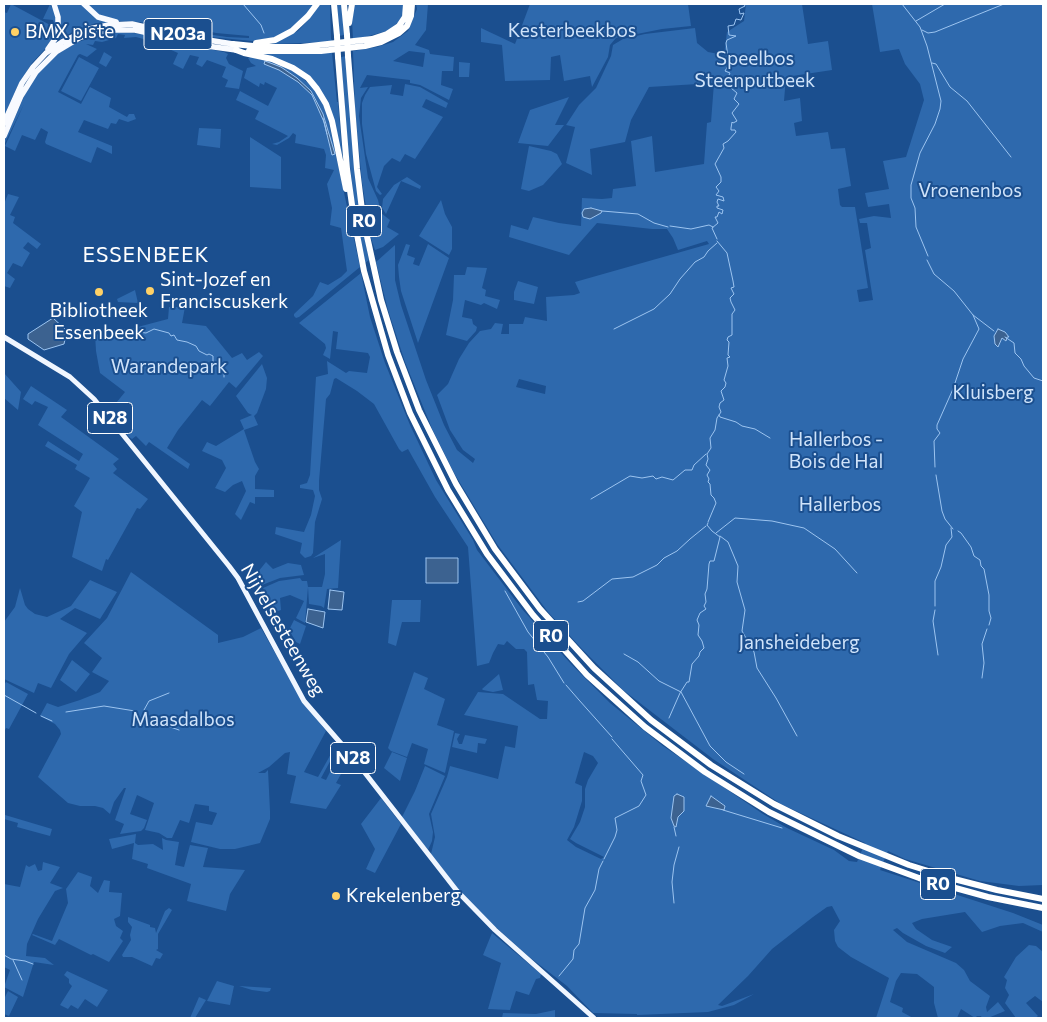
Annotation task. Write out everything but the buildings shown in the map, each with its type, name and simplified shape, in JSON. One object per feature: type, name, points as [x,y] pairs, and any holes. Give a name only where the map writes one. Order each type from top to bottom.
[{"type":"highway","points":[[46,53],[55,40],[58,30],[58,17],[54,4]]},
{"type":"highway","points":[[84,4],[102,19],[123,24]]},
{"type":"highway","name":"N203a","points":[[4,123],[22,83],[33,67],[46,53],[79,33],[100,26],[123,24],[144,26],[234,47],[264,42],[282,36],[301,24],[317,4]]},
{"type":"highway","name":"R0","points":[[334,4],[351,201],[364,271],[380,332],[402,392],[436,468],[460,511],[502,574],[549,634],[587,675],[645,727],[685,758],[747,799],[790,824],[859,856],[919,878],[988,898],[1043,908]]},
{"type":"highway","name":"R0","points":[[344,4],[357,169],[363,218],[381,300],[397,352],[419,410],[456,484],[495,549],[540,609],[594,668],[651,720],[711,765],[774,804],[838,836],[910,865],[988,888],[1043,898]]},
{"type":"highway","points":[[346,33],[352,4]]},
{"type":"highway","points":[[234,47],[300,47],[372,39],[387,34],[399,26],[405,17],[406,4]]},
{"type":"highway","name":"N203a","points":[[4,136],[24,91],[41,65],[64,46],[90,34],[108,30],[135,30],[189,42],[301,52],[374,44],[388,39],[404,30],[411,16],[412,4]]},
{"type":"highway","points":[[234,47],[244,53],[272,59],[294,68],[308,78],[317,89],[329,112],[347,196],[351,201]]},
{"type":"main road","name":"Nijvelsesteenweg","points":[[4,337],[70,377],[94,399],[238,578],[304,702],[351,755],[454,887],[495,930],[594,1018]]},
{"type":"green space","points":[[11,4],[52,26],[53,20],[43,19],[50,4],[58,19],[54,36],[47,47],[32,63],[19,83],[4,116],[4,12],[7,13]]},
{"type":"green space","points":[[56,4],[82,4],[108,23],[96,23],[76,30],[60,39],[57,37]]},
{"type":"green space","points":[[85,4],[314,4],[309,12],[292,28],[276,37],[252,41],[201,36],[140,22],[116,21],[103,18]],"holes":[[[150,19],[216,33],[249,36],[249,38],[186,31],[157,23]]]},
{"type":"green space","points":[[320,4],[330,4],[331,39],[333,42],[272,44],[298,31]]},
{"type":"green space","points":[[337,4],[342,4],[344,35],[339,36]]},
{"type":"green space","points":[[355,4],[404,4],[400,21],[387,31],[353,39],[352,21]]},
{"type":"green space","points":[[416,4],[428,4],[426,30],[415,45],[429,50],[430,54],[454,57],[453,71],[442,71],[441,85],[453,89],[449,100],[420,85],[410,83],[410,80],[367,75],[360,88],[368,87],[361,98],[359,116],[368,178],[378,200],[381,213],[390,220],[387,227],[399,234],[383,247],[375,250],[371,238],[362,182],[355,109],[353,51],[393,42],[408,31],[417,9]],"holes":[[[409,51],[425,53],[423,67],[393,61]]]},
{"type":"green space","name":"Kesterbeekbos","points":[[530,4],[688,4],[691,26],[662,29],[627,36],[627,34],[616,38],[610,45],[608,57],[592,87],[590,76],[564,81],[560,55],[551,57],[550,80],[505,81],[502,45],[481,42],[481,28],[515,44]]},
{"type":"green space","name":"Hallerbos","points":[[746,4],[802,4],[808,44],[828,41],[832,70],[786,77],[784,101],[800,98],[802,121],[794,123],[796,136],[828,132],[831,149],[845,148],[851,186],[838,189],[840,205],[842,207],[855,207],[868,288],[857,290],[859,302],[873,300],[865,250],[871,248],[867,223],[860,223],[859,219],[874,216],[891,218],[889,204],[868,207],[865,193],[889,189],[883,161],[906,157],[924,100],[920,84],[905,64],[899,49],[880,52],[872,4],[1043,4],[1043,885],[1019,886],[980,881],[905,859],[888,851],[880,870],[1013,913],[1043,925],[1043,932],[1023,923],[1000,926],[982,932],[965,912],[922,919],[912,923],[916,929],[932,940],[952,947],[945,953],[926,946],[897,928],[893,930],[907,942],[956,963],[964,970],[970,981],[990,996],[986,1007],[987,1012],[998,1002],[1005,1011],[988,1018],[977,1016],[975,1018],[961,1009],[957,1018],[938,1018],[934,1003],[934,987],[917,974],[901,973],[896,981],[890,1002],[903,1008],[902,1012],[913,1018],[876,1018],[889,978],[851,957],[838,947],[835,941],[834,930],[840,921],[832,906],[827,907],[813,917],[772,949],[718,1005],[722,1006],[754,994],[734,1005],[708,1012],[637,1015],[593,1013],[567,986],[528,956],[480,913],[463,895],[431,854],[435,837],[431,814],[450,766],[498,779],[505,746],[515,748],[518,726],[464,715],[478,692],[503,694],[540,719],[547,719],[548,701],[537,700],[534,684],[528,685],[527,652],[524,649],[516,649],[507,641],[504,645],[498,644],[489,663],[477,666],[468,547],[435,497],[408,449],[402,452],[399,449],[374,404],[336,378],[326,399],[319,481],[322,499],[315,522],[313,553],[305,558],[300,553],[302,543],[275,534],[276,527],[304,532],[311,515],[315,496],[313,490],[300,488],[300,485],[307,483],[310,475],[316,377],[328,374],[327,361],[346,373],[349,371],[367,373],[370,357],[368,353],[336,349],[338,332],[333,331],[330,359],[323,355],[326,348],[325,344],[299,323],[361,273],[370,317],[385,363],[410,425],[436,480],[473,540],[477,550],[522,609],[571,664],[610,703],[663,746],[763,814],[787,828],[834,850],[849,861],[857,862],[865,843],[781,804],[713,759],[623,690],[548,612],[497,544],[454,473],[433,431],[405,362],[388,310],[376,262],[395,245],[395,280],[401,305],[426,380],[444,425],[457,450],[473,463],[475,459],[463,450],[450,430],[437,395],[448,384],[459,359],[469,343],[480,331],[491,329],[495,323],[503,324],[501,334],[509,334],[509,324],[523,324],[525,317],[547,321],[546,297],[580,293],[575,282],[709,244],[707,241],[678,250],[667,229],[597,223],[569,255],[509,237],[511,225],[528,230],[533,217],[581,226],[582,198],[612,198],[613,189],[636,186],[631,141],[652,136],[655,172],[704,164],[707,123],[711,122],[714,83],[649,87],[631,120],[625,142],[590,149],[592,175],[566,163],[575,127],[566,125],[579,105],[596,88],[611,56],[613,45],[623,39],[645,34],[695,28],[697,43],[708,52],[724,55],[727,32],[744,21]],"holes":[[[519,379],[546,386],[545,394],[516,387]],[[584,752],[593,756],[598,763],[588,780],[585,789],[585,807],[580,822],[570,839],[604,857],[601,859],[576,847],[567,840],[574,827],[582,801],[582,786],[575,783]]]},
{"type":"green space","points":[[115,32],[148,34],[224,52],[228,54],[226,58],[229,64],[243,71],[239,89],[225,87],[228,80],[222,77],[226,67],[207,60],[202,67],[196,64],[199,57],[190,55],[183,69],[173,64],[178,53],[151,41],[136,37],[124,38],[125,35],[118,34],[116,38],[102,42],[95,41],[93,45],[86,44],[97,49],[87,57],[78,55],[58,92],[81,104],[90,87],[111,98],[109,107],[127,117],[129,114],[134,114],[136,119],[128,122],[119,119],[116,124],[111,123],[108,129],[84,120],[78,132],[112,146],[112,154],[97,147],[91,163],[46,144],[48,132],[41,128],[35,140],[22,135],[15,151],[5,146],[24,104],[4,145],[25,94],[38,73],[59,53],[75,43]]},
{"type":"green space","points":[[104,52],[112,57],[106,67],[99,63]]},
{"type":"green space","points":[[332,53],[343,161],[333,119],[309,77],[258,54]]},
{"type":"green space","points":[[346,56],[369,260],[365,263],[357,224],[347,141],[341,57]]},
{"type":"green space","points":[[79,57],[99,68],[81,101],[61,91]]},
{"type":"green space","points":[[248,58],[271,62],[295,72],[313,87],[326,109],[360,267],[296,318],[294,314],[313,296],[320,282],[328,285],[347,271],[341,228],[330,225],[332,208],[327,184],[334,170],[325,168],[326,155],[324,149],[295,143],[296,135],[293,133],[289,138],[277,145],[272,144],[288,136],[255,119],[259,111],[236,100],[240,91],[268,106],[277,88],[265,82],[264,85],[260,83],[259,87],[244,78],[247,68],[256,66]]},
{"type":"green space","points":[[459,62],[470,63],[469,77],[459,77]]},
{"type":"green space","points":[[405,84],[420,87],[448,103],[446,108],[426,99],[422,107],[443,117],[415,159],[405,154],[400,162],[392,158],[384,166],[377,187],[382,194],[380,195],[376,191],[366,154],[362,124],[362,103],[370,87],[392,85],[390,94],[403,96]]},
{"type":"green space","points":[[569,97],[555,125],[564,125],[548,146],[518,143],[530,110]]},
{"type":"green space","points":[[199,128],[221,129],[220,148],[197,145]]},
{"type":"green space","points":[[250,137],[281,157],[281,189],[250,187]]},
{"type":"green space","points":[[529,146],[557,154],[562,164],[543,185],[529,191],[521,189]]},
{"type":"green space","points":[[407,177],[421,186],[420,189],[401,181],[386,214],[382,208],[383,199],[394,185]]},
{"type":"green space","points":[[8,194],[19,197],[10,215],[15,217],[13,223],[41,244],[37,249],[28,242],[23,248],[30,253],[22,267],[13,263],[7,273],[15,279],[10,288],[4,286],[4,204]]},
{"type":"green space","points":[[441,200],[445,214],[452,227],[452,249],[449,255],[419,236]]},
{"type":"green space","points":[[406,244],[410,245],[407,255],[415,258],[413,264],[419,266],[428,244],[449,258],[418,343],[401,291],[399,277],[398,265]]},
{"type":"green space","points":[[467,267],[487,268],[482,288],[486,290],[485,296],[500,300],[497,309],[484,303],[481,305],[465,300],[462,317],[472,319],[473,324],[477,327],[476,331],[467,341],[446,335],[453,300],[454,275],[465,275]]},
{"type":"green space","points":[[518,281],[538,287],[534,304],[514,300],[514,292]]},
{"type":"green space","points":[[135,290],[138,303],[118,302],[117,299]]},
{"type":"green space","name":"Warandepark","points":[[169,307],[185,307],[182,323],[206,326],[232,358],[242,353],[247,360],[259,352],[263,356],[236,388],[229,382],[210,406],[202,400],[178,430],[167,448],[190,464],[188,469],[149,442],[146,446],[136,436],[132,439],[129,437],[108,413],[125,392],[100,373],[96,351],[95,334],[129,340],[130,329],[168,319]]},
{"type":"green space","points":[[262,364],[267,378],[266,389],[257,413],[254,416],[258,425],[244,430],[259,469],[255,476],[255,489],[274,490],[274,497],[255,497],[255,504],[250,502],[241,520],[235,514],[246,491],[242,481],[233,485],[225,492],[215,488],[226,468],[222,460],[202,451],[207,442],[216,446],[244,429],[240,420],[252,415],[248,413],[236,396]]},
{"type":"green space","points":[[4,373],[21,392],[18,410],[4,398]]},
{"type":"green space","points":[[31,386],[67,410],[61,417],[119,459],[113,464],[117,469],[113,473],[148,499],[140,509],[137,508],[108,560],[106,559],[102,571],[72,557],[82,512],[74,506],[90,478],[75,469],[77,465],[45,446],[48,441],[79,461],[83,454],[38,425],[48,407],[35,401],[32,405],[23,399]]},
{"type":"green space","points":[[341,540],[338,588],[327,589],[324,608],[309,604],[308,587],[322,587],[325,574],[325,554],[313,558]]},
{"type":"green space","points":[[266,562],[273,569],[288,563],[301,565],[304,575],[280,578],[262,585],[258,572]]},
{"type":"green space","name":"Maasdalbos","points":[[131,572],[218,635],[218,643],[243,637],[261,628],[301,699],[326,731],[304,772],[318,777],[337,743],[339,745],[321,778],[326,780],[341,750],[349,760],[336,783],[341,785],[326,809],[290,803],[296,776],[287,774],[290,752],[285,753],[269,767],[258,773],[265,773],[268,770],[270,811],[270,819],[260,843],[235,849],[220,849],[191,842],[196,822],[212,825],[217,813],[209,811],[209,806],[195,804],[189,823],[180,820],[172,838],[167,838],[159,833],[145,830],[154,803],[137,795],[130,814],[147,820],[144,828],[141,831],[120,834],[124,824],[115,820],[126,788],[124,788],[114,802],[110,814],[103,808],[68,803],[38,777],[61,734],[55,724],[40,716],[47,703],[58,707],[80,700],[100,692],[109,681],[92,672],[102,658],[84,643],[107,618]]},
{"type":"green space","points":[[300,578],[302,581],[307,581],[308,587],[305,623],[296,618],[304,601],[290,595],[280,598],[281,610],[275,612],[263,588],[279,581]]},
{"type":"green space","points":[[90,580],[117,592],[100,619],[75,608],[60,619],[87,633],[69,654],[51,688],[38,683],[34,693],[4,679],[4,622],[15,607],[20,588],[28,609],[35,614],[47,617],[71,606]]},
{"type":"green space","points":[[392,600],[421,600],[420,622],[402,622],[396,646],[388,643]]},
{"type":"green space","points":[[294,620],[306,626],[300,644],[296,642],[289,630]]},
{"type":"green space","points":[[72,660],[90,674],[76,692],[60,680]]},
{"type":"green space","points":[[414,672],[428,678],[424,689],[445,699],[437,725],[454,731],[445,773],[424,764],[428,749],[412,743],[407,757],[388,748]]},
{"type":"green space","points":[[499,674],[503,690],[493,692],[482,689]]},
{"type":"green space","points":[[6,682],[28,694],[9,729],[6,728],[4,732],[4,685]]},
{"type":"green space","points":[[455,733],[460,734],[457,739],[459,744],[462,744],[465,735],[487,739],[485,744],[478,743],[477,753],[452,747]]},
{"type":"green space","points":[[392,752],[407,758],[400,781],[384,768]]},
{"type":"green space","points":[[425,766],[445,776],[429,814],[433,832],[428,850],[402,817]]},
{"type":"green space","points":[[381,798],[401,824],[375,873],[366,869],[375,849],[361,824]]},
{"type":"green space","points":[[5,815],[52,829],[50,836],[17,827],[18,823],[4,819]]},
{"type":"green space","points":[[136,834],[135,843],[138,845],[153,844],[163,850],[162,838],[179,842],[175,865],[184,867],[190,845],[208,848],[203,867],[245,870],[230,894],[226,911],[187,901],[191,884],[147,868],[148,864],[132,859],[134,843],[112,849],[109,839]]},
{"type":"green space","points":[[43,862],[60,867],[50,883],[63,888],[55,891],[38,919],[27,944],[26,956],[45,958],[54,965],[34,962],[23,997],[4,987],[10,970],[4,967],[4,884],[20,887],[26,865],[29,867],[35,864],[38,871],[42,870]]},
{"type":"green space","points":[[78,872],[92,877],[90,886],[98,893],[104,880],[110,881],[109,892],[122,893],[120,916],[114,919],[116,926],[123,931],[120,938],[123,941],[109,962],[59,939],[55,945],[32,935],[52,941],[68,903],[66,889]]},
{"type":"green space","points":[[169,908],[172,910],[158,934],[158,949],[156,950],[163,954],[160,959],[156,958],[152,966],[132,957],[123,957],[122,955],[131,940],[132,927],[128,922],[128,917],[150,925],[150,927],[155,928],[156,933],[165,911]]},
{"type":"green space","points":[[492,933],[541,974],[540,978],[536,979],[529,995],[516,991],[510,1010],[488,1009],[501,963],[483,955]]},
{"type":"green space","points":[[1029,945],[1036,946],[1043,952],[1043,1002],[1035,996],[1026,1003],[1038,1016],[1035,1018],[1016,1018],[1005,1003],[1009,995],[1005,988],[1007,980],[1004,977],[1016,957]]},
{"type":"green space","points":[[67,971],[108,990],[97,1007],[85,999],[78,1009],[71,1005],[68,1009],[60,1005],[72,986],[69,983],[69,979],[64,975]]},
{"type":"green space","points":[[217,981],[234,986],[230,1005],[207,1001]]},
{"type":"green space","points":[[239,986],[271,988],[267,992]]},
{"type":"green space","points":[[8,991],[18,997],[9,1016],[4,1014],[4,999]]},
{"type":"green space","points":[[199,997],[206,1000],[195,1018],[190,1018]]},
{"type":"green space","points":[[555,1010],[555,1018],[502,1018],[503,1013],[536,1014]]},
{"type":"shaded area","points":[[265,61],[281,67],[311,91],[323,114],[335,154],[332,155],[324,122],[312,95],[298,82],[279,70],[264,64]]},
{"type":"shaded area","points":[[591,208],[602,211],[590,219],[583,217],[584,209]]},
{"type":"shaded area","points":[[53,318],[65,329],[64,344],[44,350],[28,339],[28,334]]},
{"type":"shaded area","points":[[998,329],[1005,332],[1009,337],[1007,337],[1006,341],[1002,338],[998,347],[995,344],[994,336]]},
{"type":"shaded area","points":[[426,558],[458,558],[458,583],[426,583]]},
{"type":"shaded area","points":[[330,590],[344,592],[342,610],[328,609]]},
{"type":"shaded area","points":[[308,609],[325,612],[323,628],[306,622]]},
{"type":"shaded area","points":[[677,794],[684,797],[684,811],[678,817],[676,827],[671,818],[674,796]]},
{"type":"shaded area","points":[[711,796],[725,806],[724,810],[706,806]]},
{"type":"waterway","points":[[243,4],[261,25],[264,33]]},
{"type":"waterway","points":[[717,239],[712,228],[718,223],[715,217],[717,217],[719,212],[722,214],[723,210],[717,208],[719,206],[718,199],[724,201],[723,197],[716,195],[719,191],[716,187],[721,182],[721,177],[715,164],[724,148],[723,144],[736,132],[731,130],[732,122],[737,121],[732,113],[739,104],[734,99],[737,93],[731,88],[727,79],[730,73],[725,71],[729,64],[726,43],[727,40],[736,36],[729,35],[728,26],[734,25],[736,19],[741,20],[744,13],[740,14],[739,9],[745,6],[744,4]]},
{"type":"waterway","points":[[902,4],[920,27],[927,46],[941,101],[935,124],[920,153],[911,185],[911,198],[915,208],[916,227],[928,256]]},
{"type":"waterway","points":[[916,21],[945,4]]},
{"type":"waterway","points":[[922,30],[928,33],[935,32],[1004,4]]},
{"type":"waterway","points":[[932,63],[936,64],[950,87],[967,101],[1011,157]]},
{"type":"waterway","points":[[323,118],[327,134]]},
{"type":"waterway","points":[[602,211],[638,214],[654,223],[668,227]]},
{"type":"waterway","points":[[670,226],[691,229],[709,225],[713,227]]},
{"type":"waterway","points":[[708,522],[716,503],[711,495],[708,482],[707,475],[710,470],[706,465],[707,454],[711,448],[710,438],[721,412],[720,403],[724,400],[721,391],[725,387],[726,383],[724,380],[728,366],[727,358],[730,357],[728,355],[729,342],[727,340],[732,335],[732,314],[735,310],[730,298],[734,294],[731,288],[734,287],[727,253],[717,241]]},
{"type":"waterway","points":[[614,329],[654,309],[670,294],[695,262],[704,257],[717,243]]},
{"type":"waterway","points":[[927,260],[934,274],[954,291],[973,315],[994,331]]},
{"type":"waterway","points":[[935,467],[934,441],[940,433],[937,425],[953,389],[963,359],[979,329],[973,315]]},
{"type":"waterway","points":[[124,330],[146,333],[154,329],[169,333],[171,336],[174,335],[177,340],[187,342],[196,346],[199,351],[213,356],[213,361],[224,374],[224,377]]},
{"type":"waterway","points":[[1005,337],[1014,343],[1015,353],[1034,378],[1043,381]]},
{"type":"waterway","points":[[719,415],[742,426],[755,429],[770,438]]},
{"type":"waterway","points":[[591,499],[630,476],[642,478],[653,476],[656,479],[662,477],[673,480],[685,470],[692,470],[694,465],[706,454]]},
{"type":"waterway","points":[[936,475],[942,511],[945,519],[953,529]]},
{"type":"waterway","points":[[716,533],[735,518],[772,521],[804,528],[835,549],[857,573]]},
{"type":"waterway","points":[[669,718],[680,693],[687,682],[689,682],[692,664],[704,648],[698,635],[699,625],[697,620],[700,613],[706,609],[704,606],[706,602],[705,594],[709,564],[710,561],[714,561],[720,537],[712,531],[707,525],[708,523]]},
{"type":"waterway","points":[[578,602],[583,601],[612,579],[633,577],[657,565],[664,558],[677,551],[706,526]]},
{"type":"waterway","points":[[935,606],[935,581],[941,567],[946,545],[952,537],[951,528]]},
{"type":"waterway","points":[[958,531],[971,547],[974,556],[980,560],[981,566],[984,569],[989,595],[991,618],[989,625]]},
{"type":"waterway","points":[[720,536],[728,542],[738,566],[737,582],[745,610],[742,631],[754,652],[757,668],[797,736]]},
{"type":"waterway","points":[[505,591],[528,632],[548,657],[564,683]]},
{"type":"waterway","points":[[935,610],[933,621],[938,655]]},
{"type":"waterway","points":[[982,678],[984,663],[982,644],[987,629]]},
{"type":"waterway","points":[[624,654],[638,662],[659,681],[681,692],[710,746],[726,762],[744,774]]},
{"type":"waterway","points":[[566,685],[579,700]]},
{"type":"waterway","points":[[144,710],[149,701],[169,693]]},
{"type":"waterway","points":[[4,695],[36,713]]},
{"type":"waterway","points":[[579,700],[612,737]]},
{"type":"waterway","points":[[66,712],[104,706],[135,711]]},
{"type":"waterway","points":[[41,716],[52,721]]},
{"type":"waterway","points":[[159,723],[179,730]]},
{"type":"waterway","points":[[604,859],[617,830],[615,818],[639,806],[646,795],[641,781],[643,775],[612,739]]},
{"type":"waterway","points":[[723,810],[782,828]]},
{"type":"waterway","points":[[674,827],[676,836]]},
{"type":"waterway","points":[[674,903],[672,882],[679,847]]},
{"type":"waterway","points":[[559,976],[573,959],[574,950],[579,944],[585,908],[595,890],[599,869],[603,861]]},
{"type":"waterway","points":[[4,955],[11,959],[33,964]]},
{"type":"waterway","points":[[13,960],[22,980]]},
{"type":"place","name":"BMX piste","points":[[15,32]]},
{"type":"place","name":"Sint-Jozef en Franciscuskerk","points":[[150,291]]},
{"type":"place","name":"Bibliotheek Essenbeek","points":[[99,292]]},
{"type":"place","name":"Krekelenberg","points":[[336,896]]},
{"type":"district","name":"ESSENBEEK","points":[[146,255]]},
{"type":"park label","name":"Speelbos Steenputbeek","points":[[755,70]]},
{"type":"park label","name":"Vroenenbos","points":[[970,191]]},
{"type":"park label","name":"Kluisberg","points":[[993,393]]},
{"type":"park label","name":"Hallerbos - Bois de Hal","points":[[836,451]]},
{"type":"park label","name":"Jansheideberg","points":[[799,643]]}]
